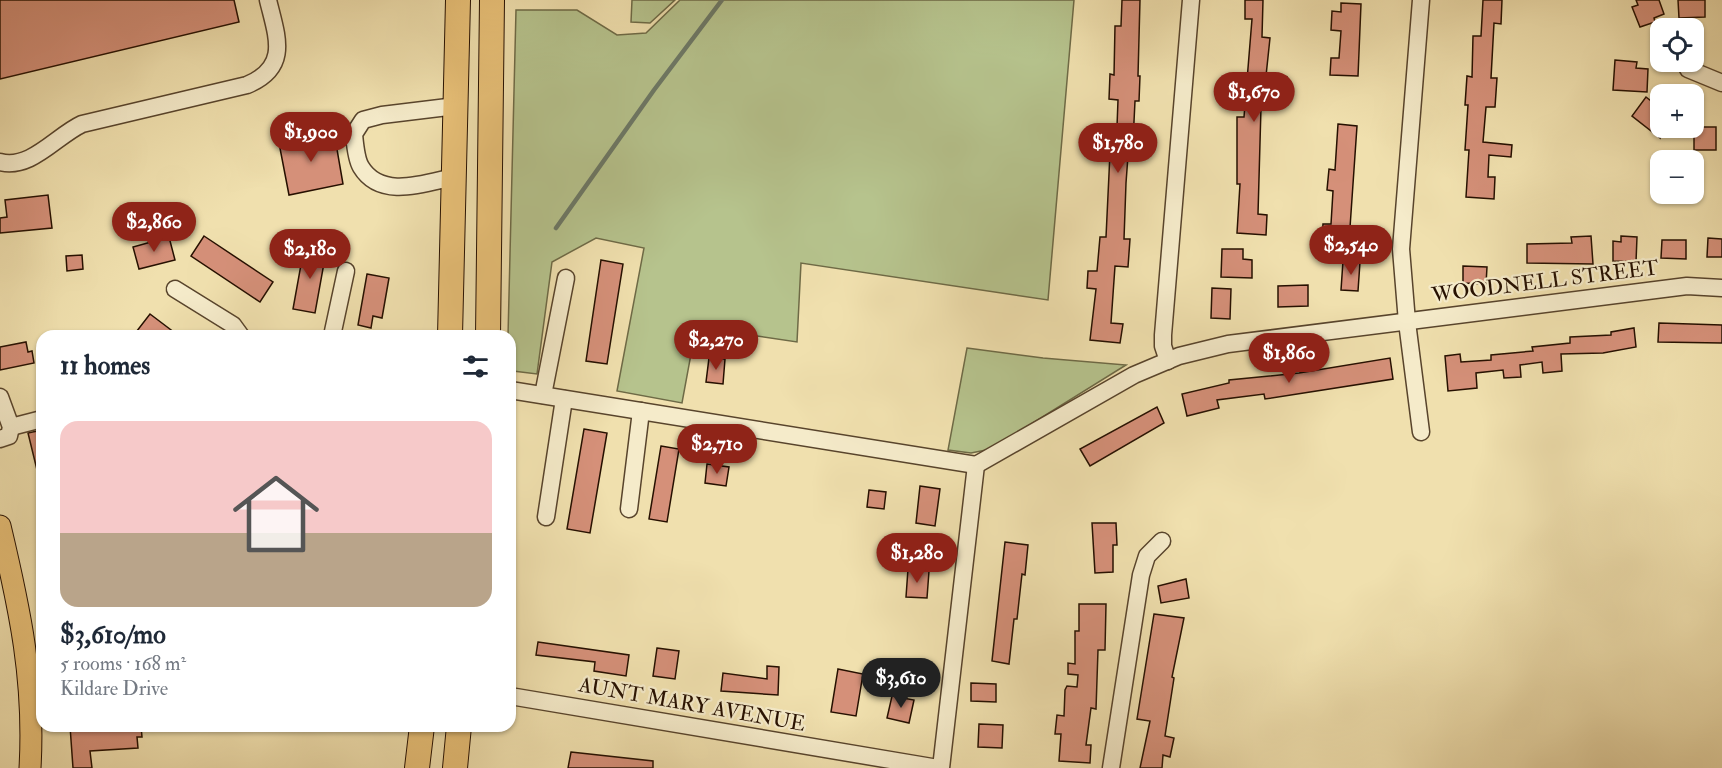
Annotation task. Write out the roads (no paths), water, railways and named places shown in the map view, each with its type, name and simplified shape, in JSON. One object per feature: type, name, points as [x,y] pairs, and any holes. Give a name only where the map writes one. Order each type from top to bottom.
[{"type":"highway","points":[[450,330],[458,0]]},
{"type":"highway","points":[[488,330],[492,0]]},
{"type":"highway","points":[[417,768],[421,732]]},
{"type":"highway","points":[[455,768],[458,732]]},
{"type":"main road","points":[[0,526],[8,591],[35,667],[30,768]]},
{"type":"street","points":[[0,162],[11,165],[29,159],[68,130],[82,124],[247,86],[258,81],[268,72],[278,52],[268,0]]},
{"type":"street","points":[[1168,361],[1163,346],[1163,335],[1191,0]]},
{"type":"street","points":[[1421,0],[1401,249],[1407,322],[1422,432]]},
{"type":"street","points":[[1695,72],[1722,83]]},
{"type":"street","points":[[454,177],[408,187],[392,187],[374,180],[360,167],[354,135],[363,120],[382,115],[456,106]]},
{"type":"street","points":[[333,330],[346,271]]},
{"type":"street","points":[[543,396],[566,278]]},
{"type":"street","name":"WOODNELL STREET","points":[[976,465],[1134,375],[1168,361],[1228,344],[1687,286],[1722,288]]},
{"type":"street","points":[[175,289],[236,330]]},
{"type":"street","points":[[516,391],[976,465],[940,768]]},
{"type":"street","points":[[0,397],[6,433],[36,421]]},
{"type":"street","points":[[546,517],[564,399]]},
{"type":"street","points":[[629,509],[641,411]]},
{"type":"street","points":[[1111,768],[1141,575],[1147,556],[1162,541]]},
{"type":"street","name":"AUNT MARY AVENUE","points":[[516,697],[940,768]]},
{"type":"waterway","points":[[556,228],[654,90],[722,0]]}]
